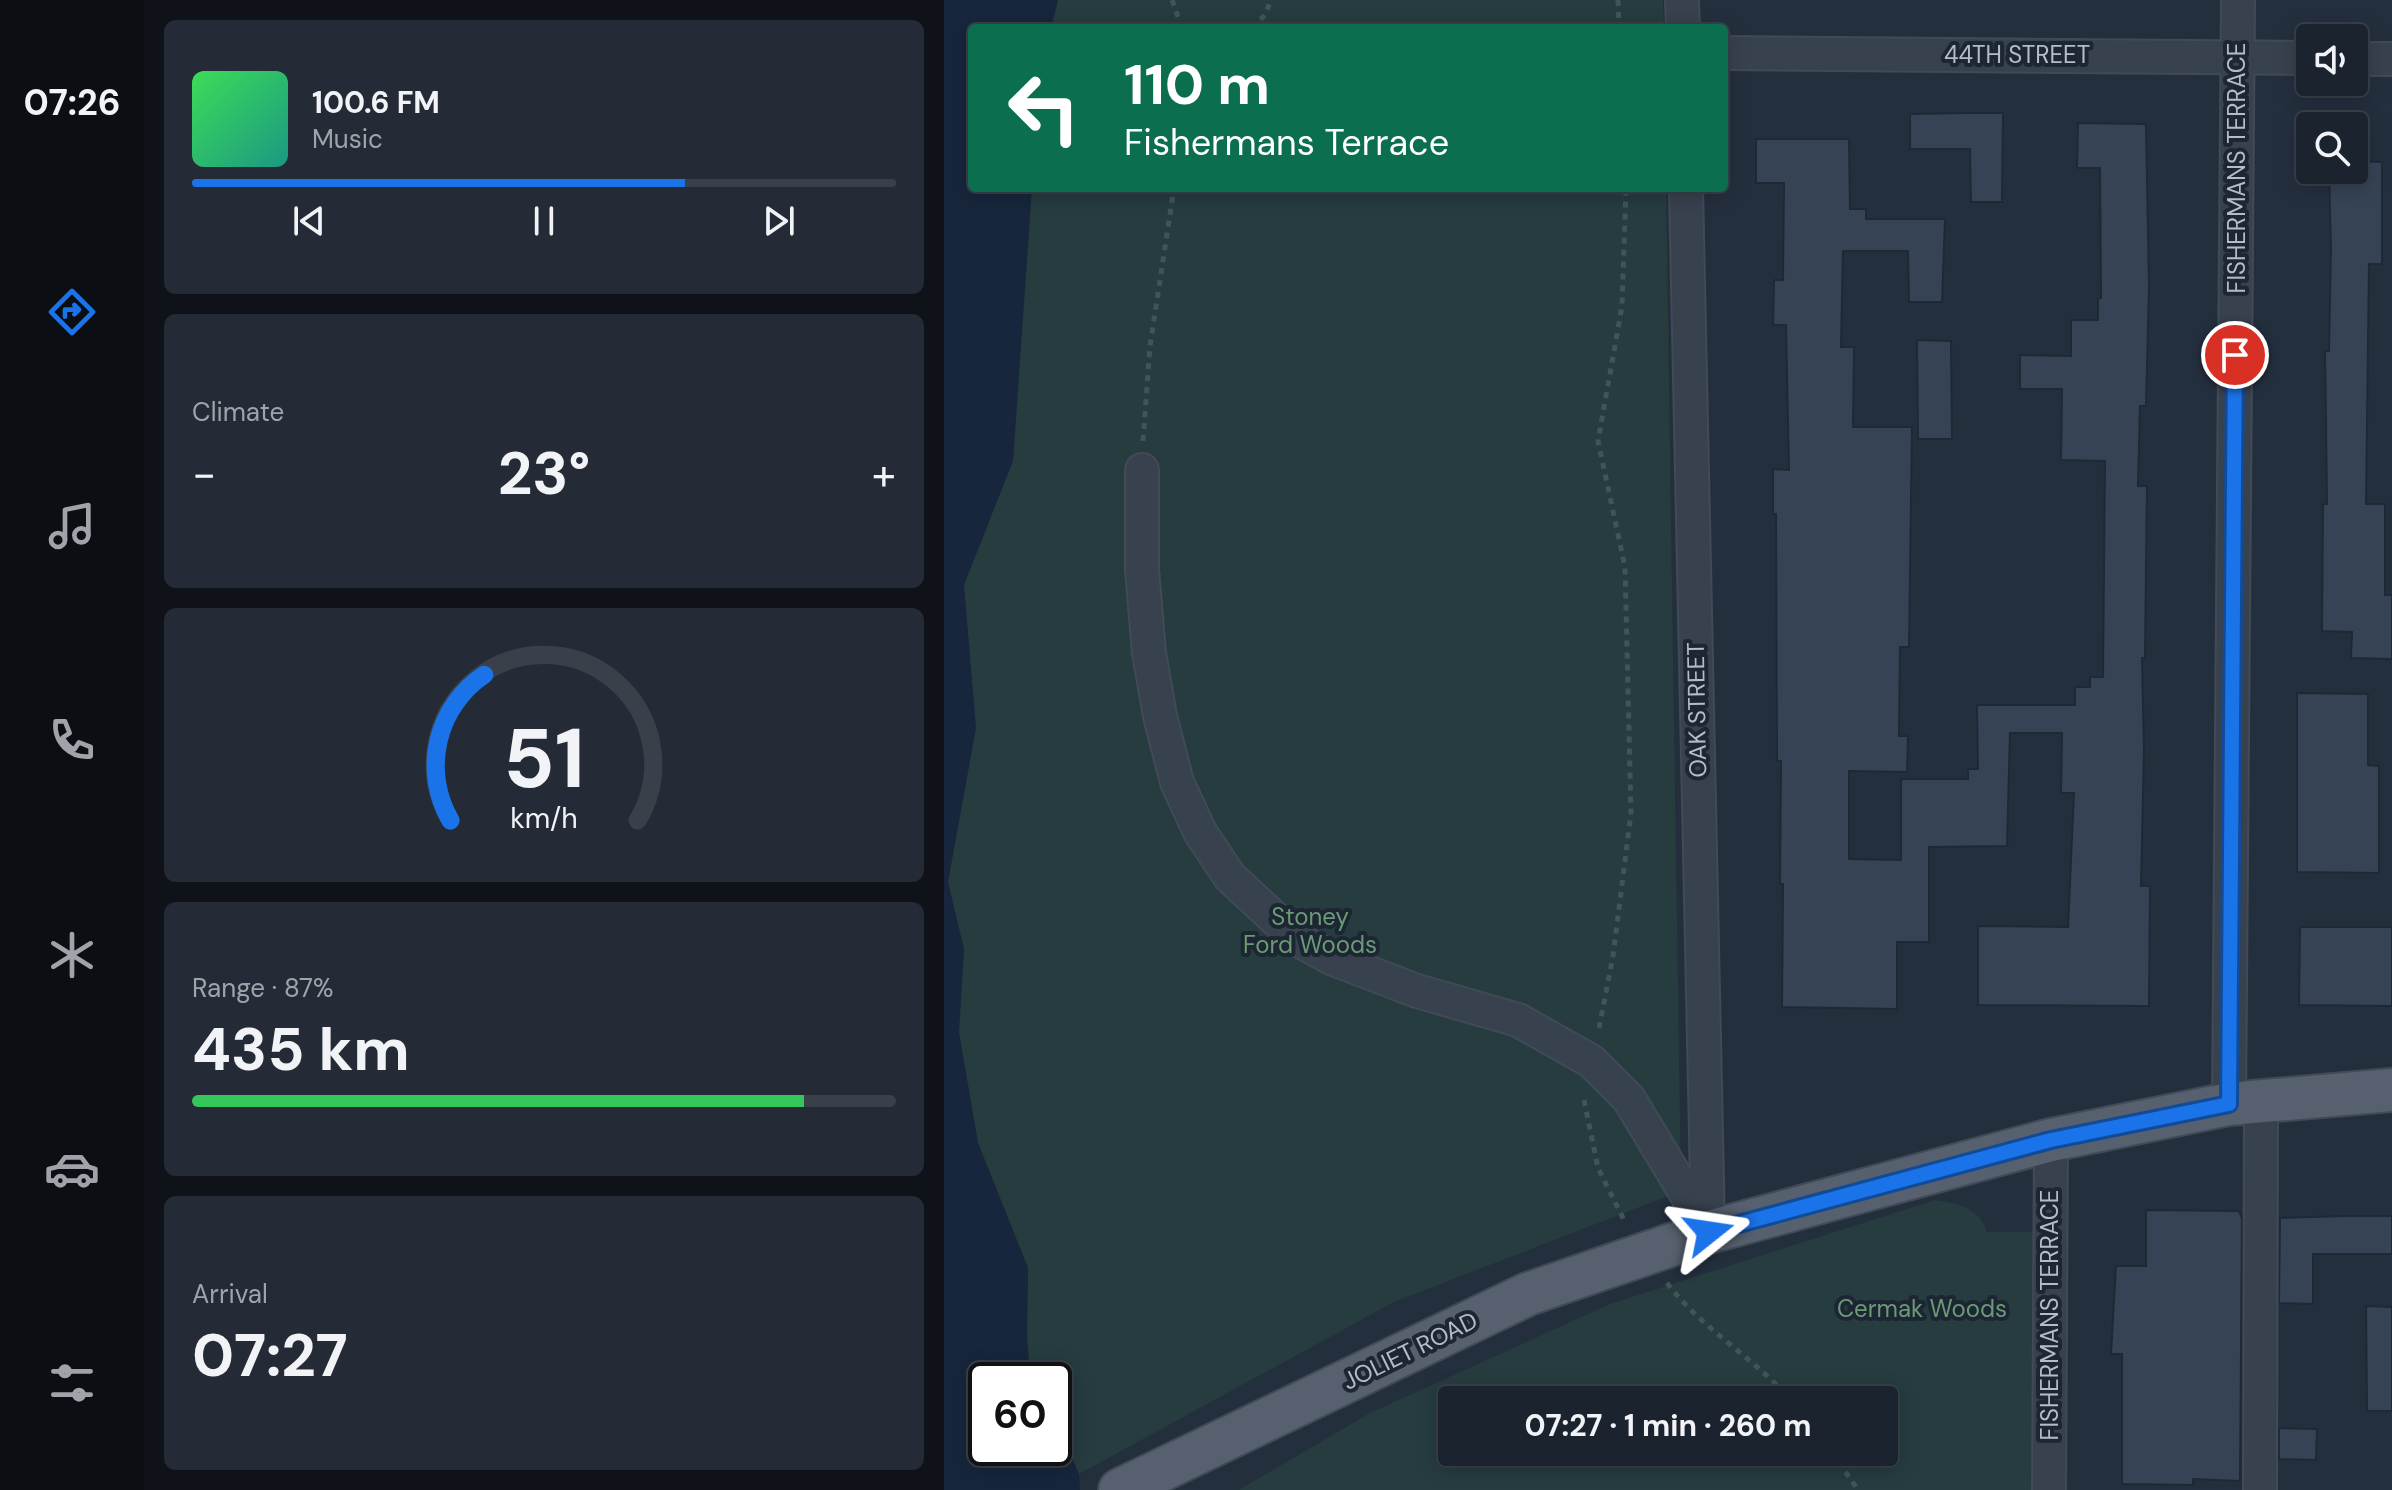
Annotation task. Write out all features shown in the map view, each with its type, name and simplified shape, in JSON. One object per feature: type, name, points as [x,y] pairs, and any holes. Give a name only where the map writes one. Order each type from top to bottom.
[{"type":"main road","name":"JOLIET ROAD","points":[[1120,1490],[1528,1294],[1709,1232],[2051,1140],[2245,1102],[2392,1090]]},
{"type":"street","points":[[1682,0],[1683,24]]},
{"type":"street","name":"FISHERMANS TERRACE","points":[[2238,0],[2245,1102],[2260,1490]]},
{"type":"street","name":"44TH STREET","points":[[1728,53],[2296,58]]},
{"type":"street","points":[[2368,59],[2392,59]]},
{"type":"street","name":"OAK STREET","points":[[1686,192],[1709,1232]]},
{"type":"street","points":[[1142,470],[1142,569],[1149,653],[1160,716],[1177,782],[1200,832],[1230,877],[1297,939],[1331,958],[1417,991],[1518,1020],[1591,1061],[1629,1099],[1709,1232]]},
{"type":"street","name":"FISHERMANS TERRACE","points":[[2049,1490],[2051,1140]]},
{"type":"path","points":[[1172,0],[1181,24]]},
{"type":"path","points":[[1256,24],[1265,15],[1271,0]]},
{"type":"path","points":[[1618,0],[1619,24]]},
{"type":"path","points":[[1142,470],[1150,346],[1173,192]]},
{"type":"path","points":[[1594,1041],[1613,956],[1631,813],[1625,567],[1598,441],[1622,306],[1627,236],[1626,192]]},
{"type":"path","points":[[1584,1094],[1583,1107],[1598,1168],[1619,1213]]},
{"type":"path","points":[[1670,1287],[1728,1346],[1778,1386]]},
{"type":"path","points":[[1842,1466],[1858,1490]]},
{"type":"green space","name":"Stoney Ford Woods","points":[[944,0],[1663,0],[1664,24],[968,24],[968,192],[1666,192],[1681,1191],[1394,1302],[1079,1474],[1072,1459],[1072,1362],[1029,1362],[1026,1318],[1028,1268],[978,1143],[959,1033],[944,1033]]},
{"type":"green space","name":"Cermak Woods","points":[[1935,1200],[1967,1208],[1979,1217],[1987,1232],[2034,1232],[2033,1490],[1239,1490],[1370,1413],[1610,1304]]},
{"type":"water","points":[[944,0],[1058,0],[1052,24],[968,24],[968,192],[1032,192],[1013,461],[964,585],[976,728],[948,882],[964,949],[959,1033],[978,1143],[1028,1268],[1029,1362],[968,1362],[968,1466],[1072,1466],[1072,1459],[1079,1474],[1080,1490],[944,1490]]},
{"type":"building","points":[[2003,113],[2002,202],[1971,202],[1970,149],[1910,149],[1910,114]]},
{"type":"building","points":[[2078,123],[2146,124],[2149,287],[2146,406],[2140,406],[2138,486],[2147,486],[2145,658],[2142,658],[2141,886],[2150,886],[2149,1006],[1978,1005],[1978,926],[2068,927],[2074,793],[2061,793],[2062,733],[2010,733],[2007,846],[1929,847],[1929,942],[1897,942],[1897,1009],[1782,1007],[1781,761],[1777,761],[1773,469],[1789,470],[1786,325],[1773,325],[1774,280],[1783,280],[1784,183],[1756,183],[1756,139],[1849,139],[1850,209],[1866,209],[1866,219],[1945,219],[1942,302],[1909,302],[1908,251],[1843,251],[1841,347],[1854,347],[1853,427],[1912,427],[1909,647],[1900,647],[1899,736],[1908,736],[1907,772],[1849,771],[1849,859],[1901,860],[1901,779],[1968,779],[1968,769],[1978,769],[1977,705],[2075,705],[2075,687],[2090,687],[2090,677],[2103,677],[2105,461],[2061,460],[2062,389],[2020,389],[2020,355],[2071,356],[2071,320],[2098,320],[2098,298],[2101,298],[2100,168],[2077,168]]},
{"type":"building","points":[[2368,162],[2382,162],[2382,264],[2369,264],[2366,504],[2385,504],[2385,595],[2392,595],[2392,659],[2351,658],[2352,632],[2322,631],[2323,504],[2327,504],[2325,351],[2329,351],[2329,184],[2368,184]]},
{"type":"building","points":[[1917,340],[1951,341],[1952,439],[1918,439]]},
{"type":"building","points":[[2297,693],[2368,694],[2368,765],[2379,766],[2379,873],[2297,872]]},
{"type":"building","points":[[2300,927],[2392,927],[2392,1006],[2299,1005]]},
{"type":"building","points":[[2146,1210],[2239,1211],[2242,1218],[2240,1481],[2193,1479],[2193,1485],[2122,1484],[2122,1354],[2111,1354],[2116,1266],[2146,1266]]},
{"type":"building","points":[[2392,1216],[2392,1254],[2313,1254],[2313,1304],[2279,1303],[2280,1218]]},
{"type":"building","points":[[2366,1306],[2392,1307],[2392,1411],[2367,1411]]},
{"type":"building","points":[[2279,1428],[2317,1429],[2316,1460],[2279,1459]]},
{"type":"route","points":[[1709,1232],[2051,1140],[2229,1104],[2235,355]]}]
